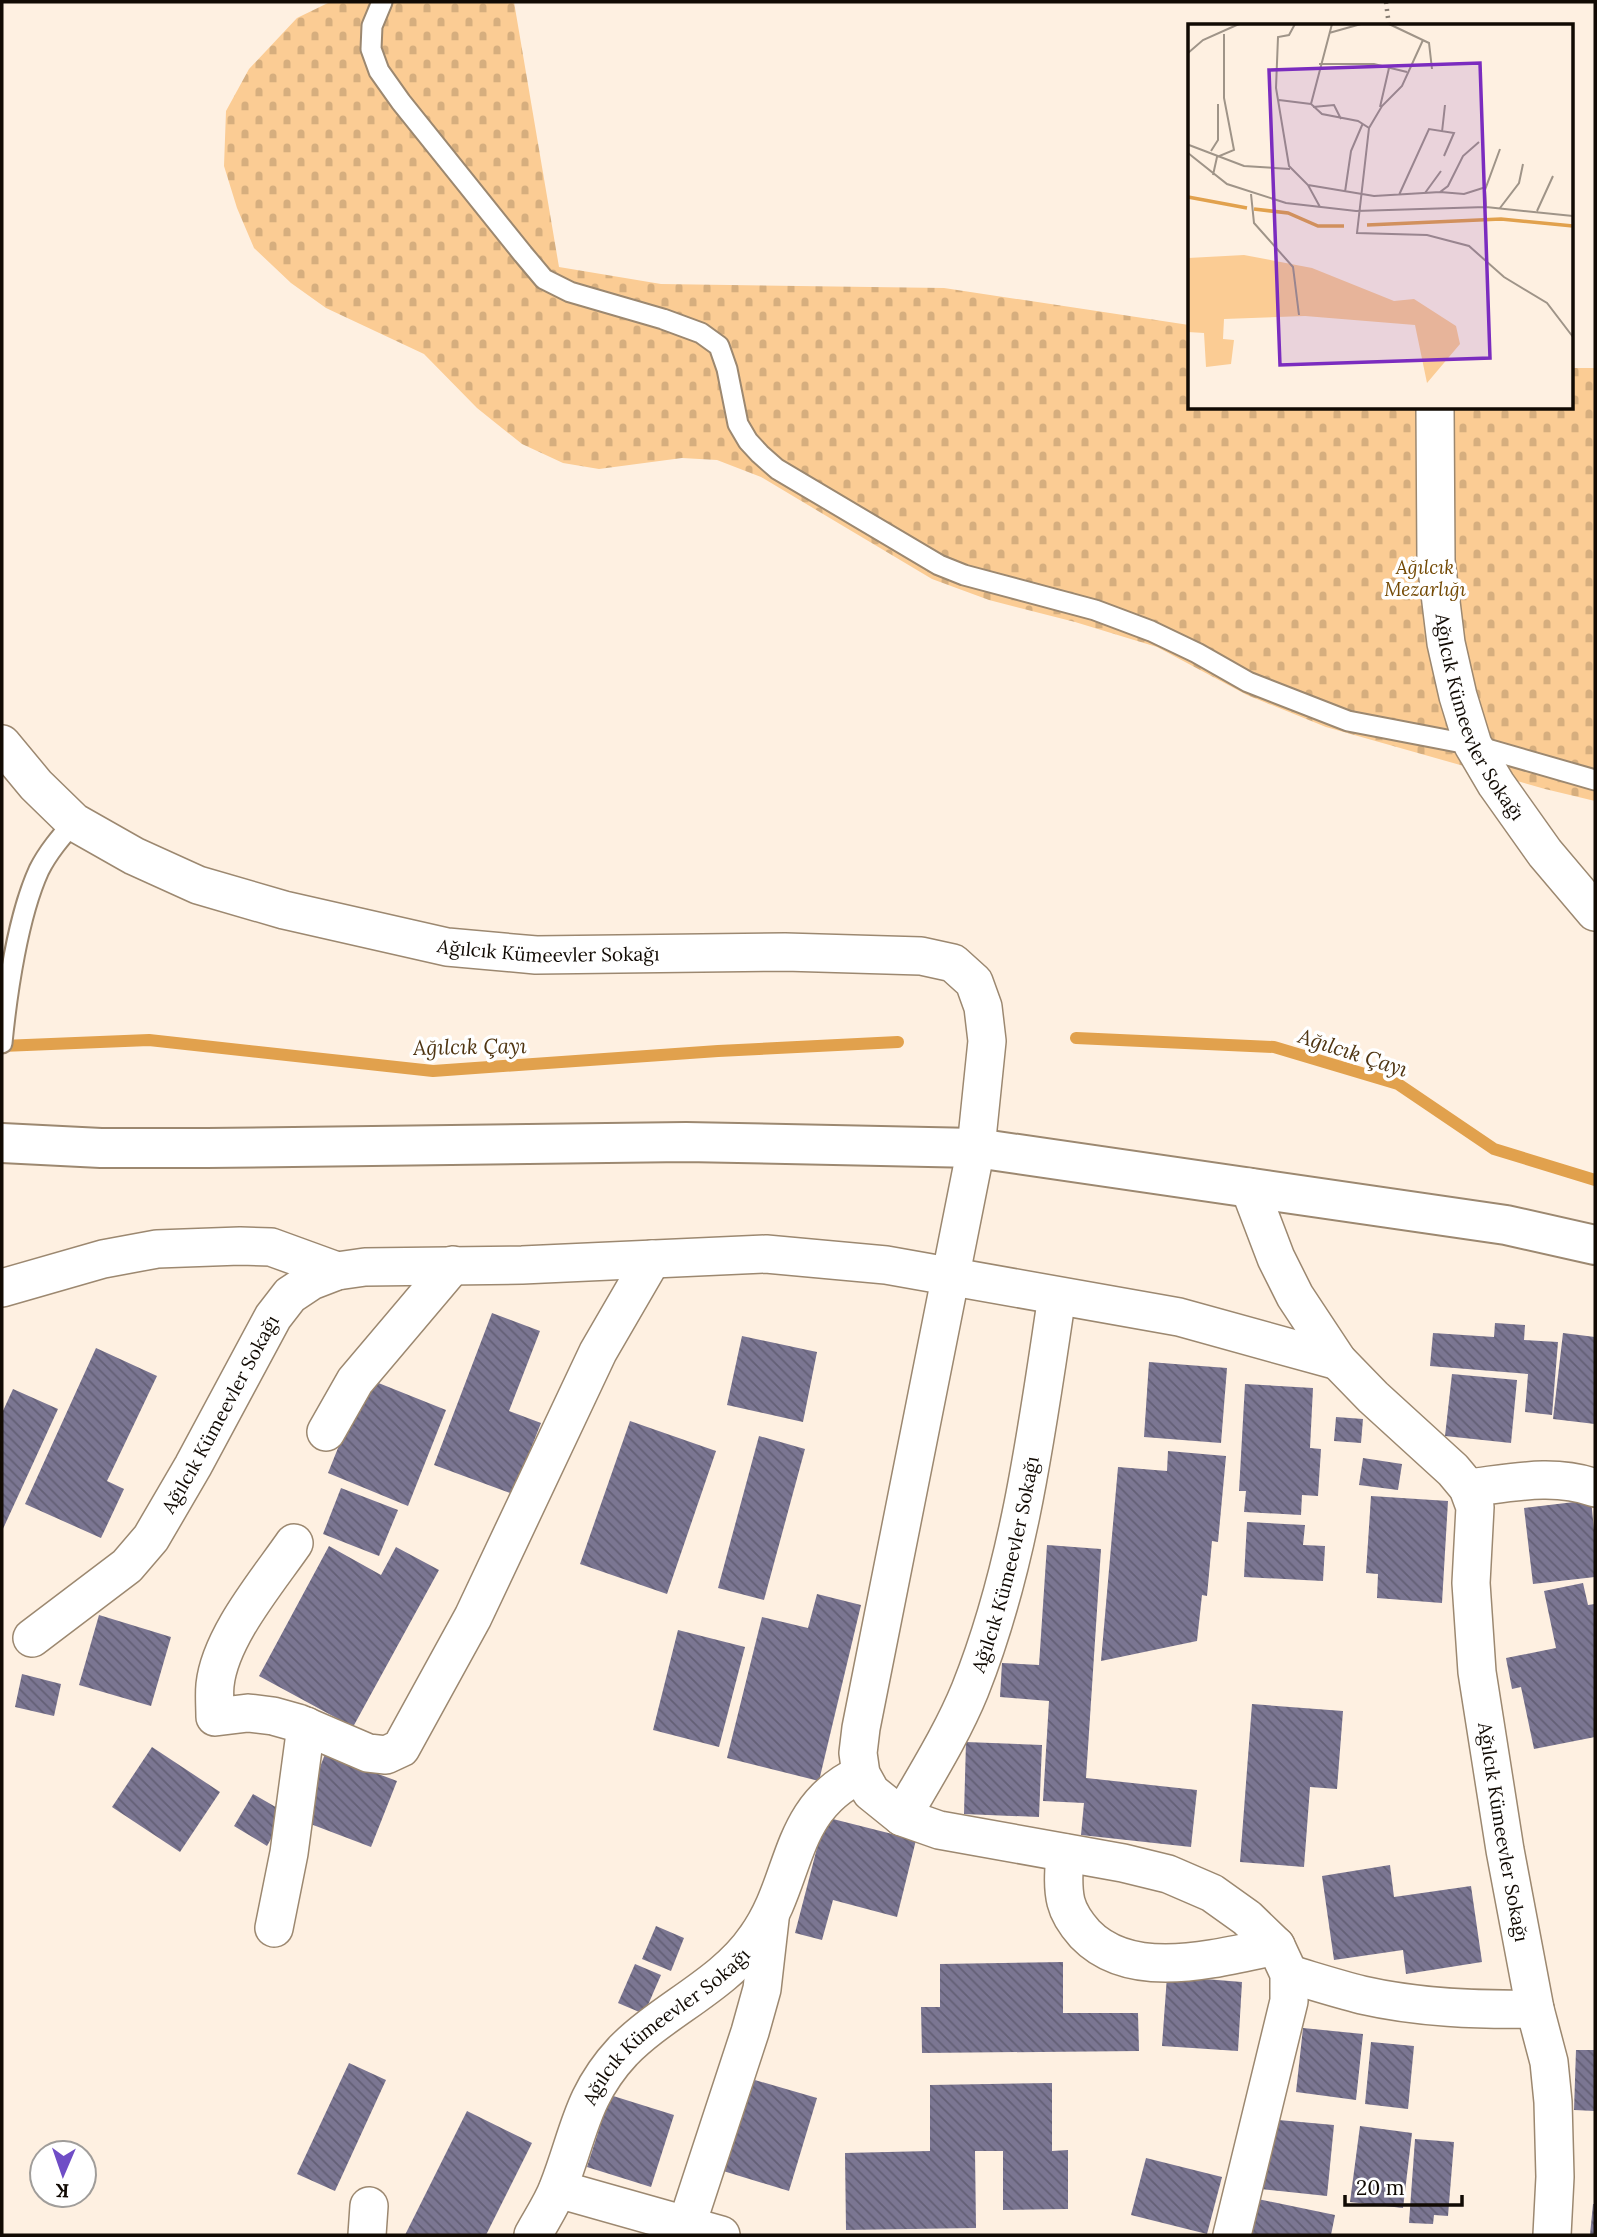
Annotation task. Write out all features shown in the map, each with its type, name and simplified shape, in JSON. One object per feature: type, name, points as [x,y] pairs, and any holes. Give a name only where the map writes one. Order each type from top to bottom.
[{"type":"main road","points":[[2,1143],[101,1148],[180,1148],[686,1142],[976,1148],[1506,1225],[1595,1245]]},
{"type":"street","name":"Ağılcık Kümeevler Sokağı","points":[[1435,410],[1436,561],[1446,643],[1458,696],[1474,745],[1496,785],[1545,853],[1595,912]]},
{"type":"street","name":"Ağılcık Kümeevler Sokağı","points":[[2,744],[36,785],[74,822],[134,856],[198,885],[284,910],[447,947],[536,955],[785,951],[907,955],[953,963],[974,982],[985,1018],[987,1041],[976,1148],[861,1728],[858,1753],[861,1774],[843,1782],[821,1801],[806,1824],[771,1913],[756,1939],[721,1974],[653,2024],[623,2052],[607,2072],[584,2108],[558,2189],[533,2235]]},
{"type":"street","points":[[1249,1187],[1276,1258],[1295,1296],[1338,1361],[1373,1397],[1453,1469],[1468,1488],[1551,1479],[1574,1481],[1595,1488]]},
{"type":"street","points":[[2,1288],[103,1259],[157,1249],[271,1247],[337,1271]]},
{"type":"street","name":"Ağılcık Kümeevler Sokağı","points":[[32,1638],[127,1566],[151,1538],[273,1317],[290,1295],[311,1281],[337,1271],[365,1267],[766,1254],[886,1265],[1179,1317],[1338,1361]]},
{"type":"street","points":[[294,1543],[262,1589],[222,1656],[215,1684],[215,1717],[248,1713],[273,1716],[306,1726],[368,1753],[386,1755],[401,1748],[479,1604],[598,1352],[652,1259]]},
{"type":"street","points":[[326,1432],[355,1381],[453,1265]]},
{"type":"street","name":"Ağılcık Kümeevler Sokağı","points":[[902,1817],[948,1736],[969,1692],[998,1607],[1036,1433],[1057,1296]]},
{"type":"street","name":"Ağılcık Kümeevler Sokağı","points":[[1468,1488],[1475,1507],[1471,1583],[1477,1672],[1505,1850],[1535,2009],[1549,2062],[1555,2177],[1552,2235]]},
{"type":"street","points":[[274,1928],[289,1853],[306,1726]]},
{"type":"street","points":[[861,1774],[871,1791],[902,1817],[939,1830],[1123,1863],[1168,1874],[1201,1888],[1247,1918],[1283,1960],[1289,2001],[1232,2235]]},
{"type":"street","points":[[1065,1853],[1066,1902],[1076,1924],[1097,1946],[1117,1957],[1142,1963],[1283,1960],[1362,1995],[1482,2010],[1535,2009]]},
{"type":"street","points":[[558,2189],[704,2230],[762,1989],[771,1913]]},
{"type":"lane","points":[[382,2],[372,26],[371,49],[379,71],[544,279],[570,292],[701,333],[719,346],[727,369],[738,424],[748,441],[777,469],[939,565],[964,575],[1094,610],[1151,631],[1248,682],[1336,717],[1396,732],[1474,745],[1595,780]]},
{"type":"lane","points":[[2,1043],[5,1009],[27,908],[39,870],[74,822]]},
{"type":"path","points":[[1386,2],[1389,24]]},
{"type":"green space","name":"Ağılcık Mezarlığı","points":[[330,2],[514,2],[559,267],[661,284],[944,288],[1188,325],[1188,410],[1572,410],[1572,368],[1595,368],[1595,801],[1326,727],[1247,695],[1157,647],[989,600],[932,579],[761,477],[717,460],[682,458],[599,469],[563,463],[522,444],[477,408],[424,354],[326,308],[291,283],[254,248],[237,208],[224,166],[226,111],[249,69],[297,18]]},
{"type":"building","points":[[492,1313],[540,1331],[509,1411],[541,1423],[513,1494],[434,1465]]},
{"type":"building","points":[[1495,1323],[1525,1325],[1524,1340],[1558,1342],[1552,1415],[1525,1412],[1528,1374],[1430,1366],[1433,1333],[1494,1337]]},
{"type":"building","points":[[1563,1333],[1595,1337],[1595,1424],[1553,1419]]},
{"type":"building","points":[[742,1336],[817,1352],[803,1422],[727,1405]]},
{"type":"building","points":[[96,1348],[157,1376],[107,1481],[124,1489],[101,1538],[25,1504]]},
{"type":"building","points":[[1149,1362],[1227,1368],[1221,1443],[1144,1437]]},
{"type":"building","points":[[1452,1374],[1517,1380],[1511,1443],[1445,1436]]},
{"type":"building","points":[[366,1378],[446,1410],[408,1506],[328,1473]]},
{"type":"building","points":[[1245,1384],[1313,1388],[1310,1448],[1321,1449],[1318,1496],[1302,1495],[1301,1515],[1244,1512],[1246,1491],[1239,1491]]},
{"type":"building","points":[[13,1389],[58,1409],[2,1531],[2,1413]]},
{"type":"building","points":[[1336,1417],[1363,1419],[1361,1443],[1334,1441]]},
{"type":"building","points":[[630,1421],[716,1451],[667,1594],[580,1564]]},
{"type":"building","points":[[759,1436],[805,1449],[764,1600],[718,1588]]},
{"type":"building","points":[[1168,1451],[1226,1456],[1218,1542],[1212,1541],[1207,1596],[1202,1595],[1197,1641],[1101,1661],[1118,1467],[1167,1471]]},
{"type":"building","points":[[1363,1458],[1402,1464],[1398,1490],[1359,1485]]},
{"type":"building","points":[[341,1488],[398,1510],[379,1556],[323,1534]]},
{"type":"building","points":[[1371,1496],[1448,1501],[1442,1603],[1377,1598],[1378,1574],[1366,1573]]},
{"type":"building","points":[[1591,1500],[1595,1577],[1533,1584],[1524,1508]]},
{"type":"building","points":[[1247,1522],[1305,1525],[1303,1545],[1325,1546],[1323,1581],[1244,1577]]},
{"type":"building","points":[[1047,1545],[1101,1549],[1086,1778],[1197,1790],[1191,1847],[1081,1835],[1084,1803],[1043,1801],[1049,1701],[1000,1697],[1002,1663],[1039,1665]]},
{"type":"building","points":[[329,1546],[381,1575],[396,1547],[439,1570],[353,1727],[259,1676]]},
{"type":"building","points":[[1583,1583],[1588,1605],[1595,1604],[1595,1737],[1534,1749],[1521,1687],[1512,1689],[1506,1658],[1556,1648],[1544,1591]]},
{"type":"building","points":[[817,1594],[861,1605],[819,1781],[727,1758],[762,1617],[808,1628]]},
{"type":"building","points":[[99,1615],[171,1637],[151,1706],[79,1685]]},
{"type":"building","points":[[678,1630],[745,1647],[719,1747],[653,1730]]},
{"type":"building","points":[[22,1674],[61,1684],[54,1716],[15,1707]]},
{"type":"building","points":[[1252,1704],[1343,1711],[1337,1789],[1310,1787],[1304,1867],[1240,1862]]},
{"type":"building","points":[[966,1742],[1042,1745],[1039,1817],[964,1814]]},
{"type":"building","points":[[152,1747],[220,1792],[180,1852],[112,1807]]},
{"type":"building","points":[[325,1754],[397,1781],[371,1847],[300,1820]]},
{"type":"building","points":[[253,1794],[286,1813],[267,1846],[234,1826]]},
{"type":"building","points":[[825,1817],[916,1840],[897,1917],[833,1900],[822,1940],[795,1933]]},
{"type":"building","points":[[1390,1865],[1394,1897],[1471,1886],[1482,1962],[1406,1974],[1403,1950],[1334,1960],[1322,1876]]},
{"type":"building","points":[[656,1926],[684,1938],[671,1971],[642,1959]]},
{"type":"building","points":[[1063,1962],[1063,2013],[1138,2013],[1139,2051],[922,2053],[921,2007],[940,2007],[940,1964]]},
{"type":"building","points":[[635,1964],[661,1975],[644,2014],[618,2003]]},
{"type":"building","points":[[1167,1976],[1242,1982],[1238,2051],[1162,2046]]},
{"type":"building","points":[[1303,2028],[1363,2034],[1356,2100],[1296,2092]]},
{"type":"building","points":[[1371,2042],[1414,2046],[1408,2109],[1365,2104]]},
{"type":"building","points":[[1576,2050],[1595,2050],[1595,2111],[1574,2110]]},
{"type":"building","points":[[349,2063],[386,2080],[335,2191],[297,2174]]},
{"type":"building","points":[[748,2078],[817,2098],[789,2191],[720,2170]]},
{"type":"building","points":[[1052,2083],[1052,2151],[1068,2150],[1068,2209],[1003,2210],[1003,2151],[975,2151],[976,2228],[846,2230],[845,2153],[930,2151],[930,2085]]},
{"type":"building","points":[[610,2095],[674,2115],[651,2187],[587,2167]]},
{"type":"building","points":[[467,2111],[532,2143],[486,2235],[405,2235]]},
{"type":"building","points":[[1268,2119],[1334,2125],[1327,2196],[1261,2189]]},
{"type":"building","points":[[1360,2126],[1412,2133],[1403,2208],[1350,2202]]},
{"type":"building","points":[[1415,2139],[1454,2142],[1448,2216],[1434,2215],[1433,2224],[1409,2223]]},
{"type":"building","points":[[1146,2158],[1222,2177],[1207,2234],[1131,2215]]},
{"type":"building","points":[[1253,2198],[1335,2215],[1331,2235],[1246,2235]]},
{"type":"building","points":[[1593,2204],[1595,2235],[1590,2235]]},
{"type":"waterway","name":"Ağılcık Çayı","points":[[1076,1038],[1274,1047],[1398,1084],[1494,1149],[1595,1180]]},
{"type":"waterway","name":"Ağılcık Çayı","points":[[2,1046],[149,1040],[433,1071],[718,1051],[898,1042]]}]
